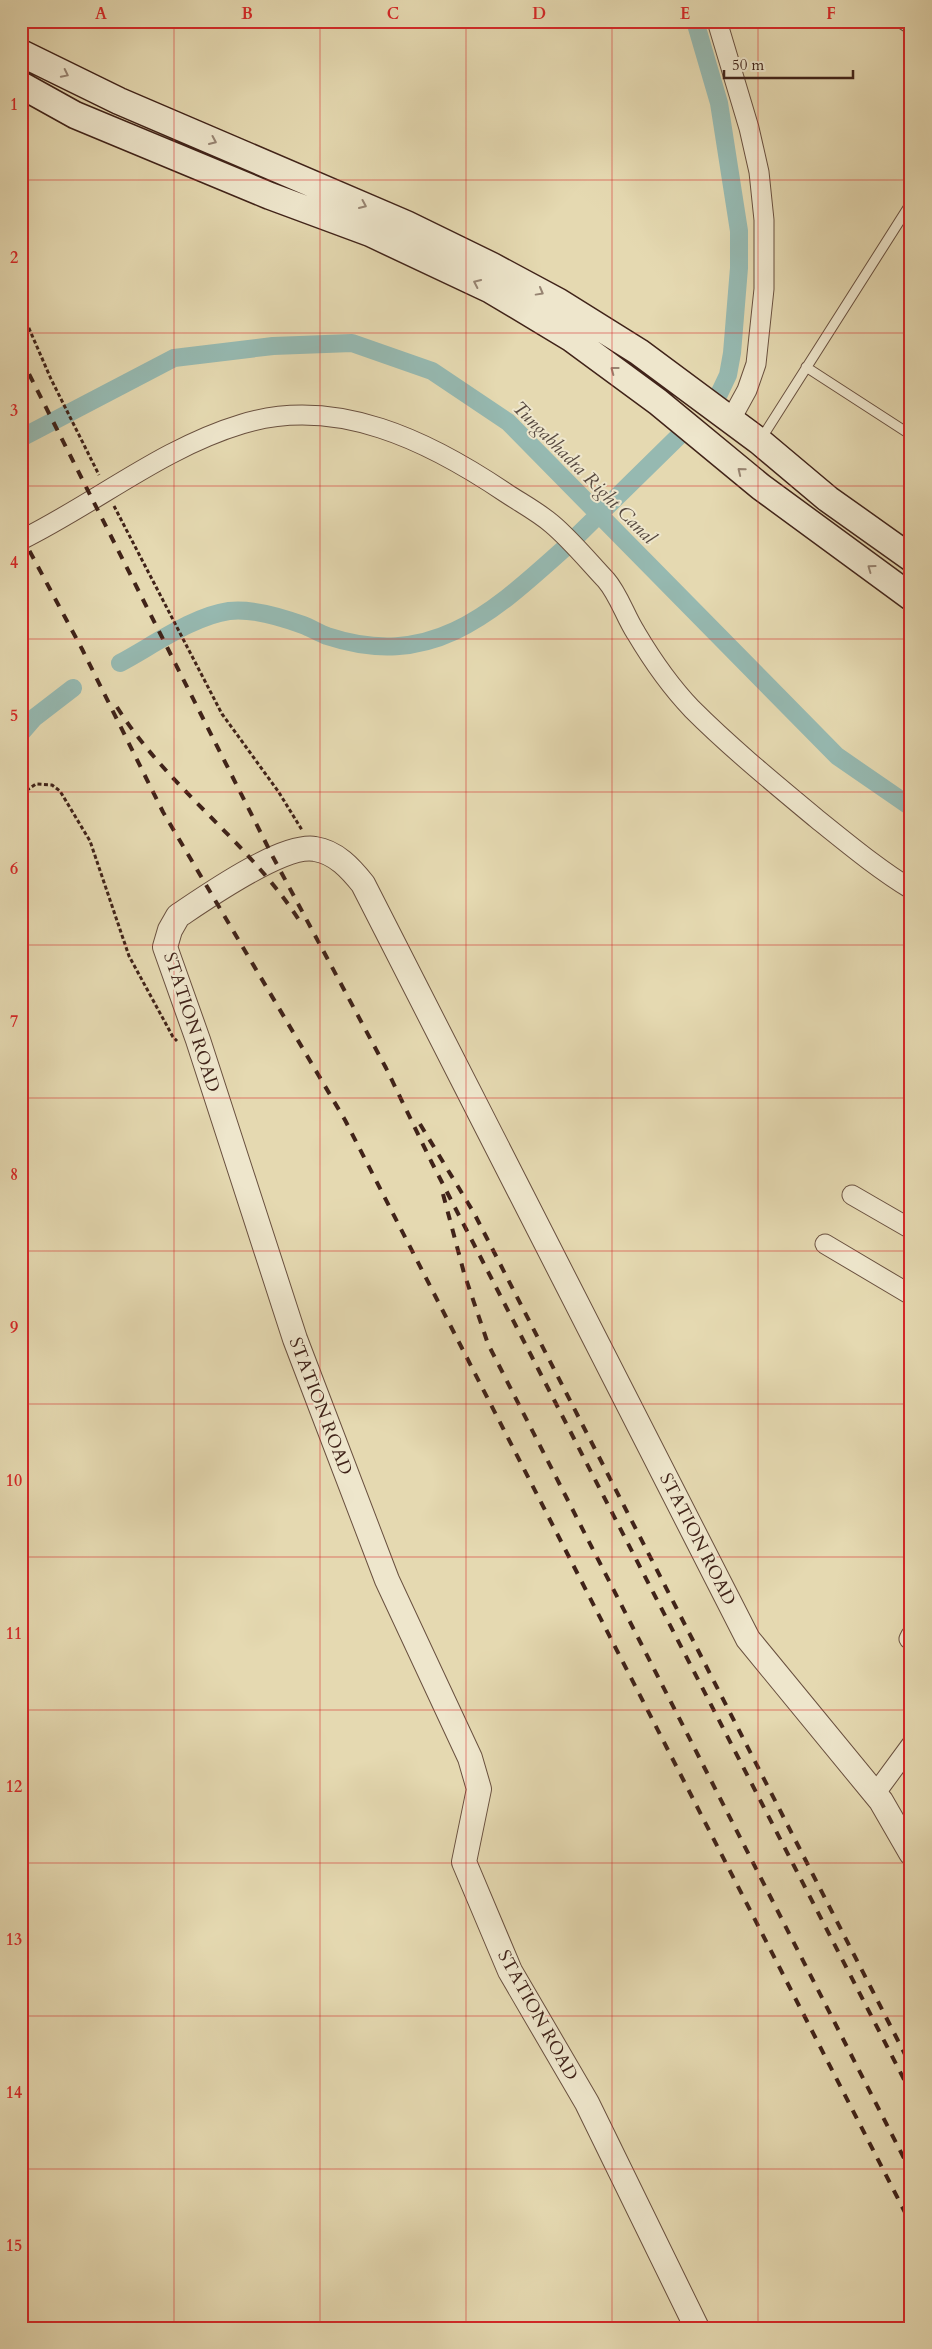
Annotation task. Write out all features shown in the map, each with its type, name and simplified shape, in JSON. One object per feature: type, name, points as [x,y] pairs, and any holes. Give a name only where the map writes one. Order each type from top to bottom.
[{"type":"main road","points":[[21,53],[119,101],[397,220],[492,266],[559,302],[639,352],[759,441],[828,498],[911,558]]},
{"type":"main road","points":[[21,85],[75,115],[270,196],[370,233],[491,290],[571,338],[658,402],[761,487],[911,597]]},
{"type":"street","points":[[718,21],[749,128],[759,172],[764,220],[764,289],[756,364],[747,390],[730,421]]},
{"type":"street","points":[[21,540],[93,502],[151,464],[193,443],[242,424],[273,417],[308,414],[355,421],[393,431],[475,472],[553,525],[608,583],[636,633],[665,676],[691,708],[786,793],[842,839],[911,888]]},
{"type":"street","name":"STATION ROAD","points":[[697,2328],[587,2103],[510,1971],[464,1862],[479,1789],[472,1766],[387,1580],[295,1339],[198,1040],[165,947],[170,930],[178,916],[273,857],[313,848],[330,854],[350,868],[363,884],[748,1639],[875,1794],[911,1853]]},
{"type":"street","points":[[852,1195],[911,1229]]},
{"type":"street","points":[[825,1244],[911,1295]]},
{"type":"street","points":[[875,1794],[911,1745]]},
{"type":"lane","points":[[898,21],[911,30]]},
{"type":"lane","points":[[759,441],[911,203]]},
{"type":"lane","points":[[806,367],[911,435]]},
{"type":"path","points":[[21,310],[51,379],[100,478]]},
{"type":"path","points":[[112,501],[222,714],[278,791],[313,848]]},
{"type":"path","points":[[21,794],[36,784],[52,785],[60,791],[90,841],[129,956],[155,1006],[173,1037],[180,1043],[198,1040]]},
{"type":"waterway","points":[[695,21],[719,103],[739,231],[739,268],[732,353],[728,375],[719,394]]},
{"type":"waterway","name":"Tungabhadra Right Canal","points":[[21,438],[174,358],[273,346],[352,343],[432,371],[508,422],[837,756],[911,807]]},
{"type":"waterway","points":[[577,536],[684,431]]},
{"type":"waterway","points":[[120,663],[187,625],[215,614],[238,610],[276,616],[327,636],[365,645],[399,646],[430,640],[459,629],[486,613],[513,593],[567,546]]},
{"type":"waterway","points":[[21,733],[34,718],[73,688]]},
{"type":"railway","points":[[21,358],[273,857],[386,1068],[431,1161],[911,2093]]},
{"type":"railway","points":[[21,535],[82,649],[163,812],[345,1120],[911,2224]]},
{"type":"railway","points":[[117,707],[159,763],[256,865],[279,891],[299,920]]},
{"type":"railway","points":[[420,1124],[474,1213],[911,2066]]},
{"type":"railway","points":[[443,1194],[464,1273],[488,1344],[911,2172]]}]
